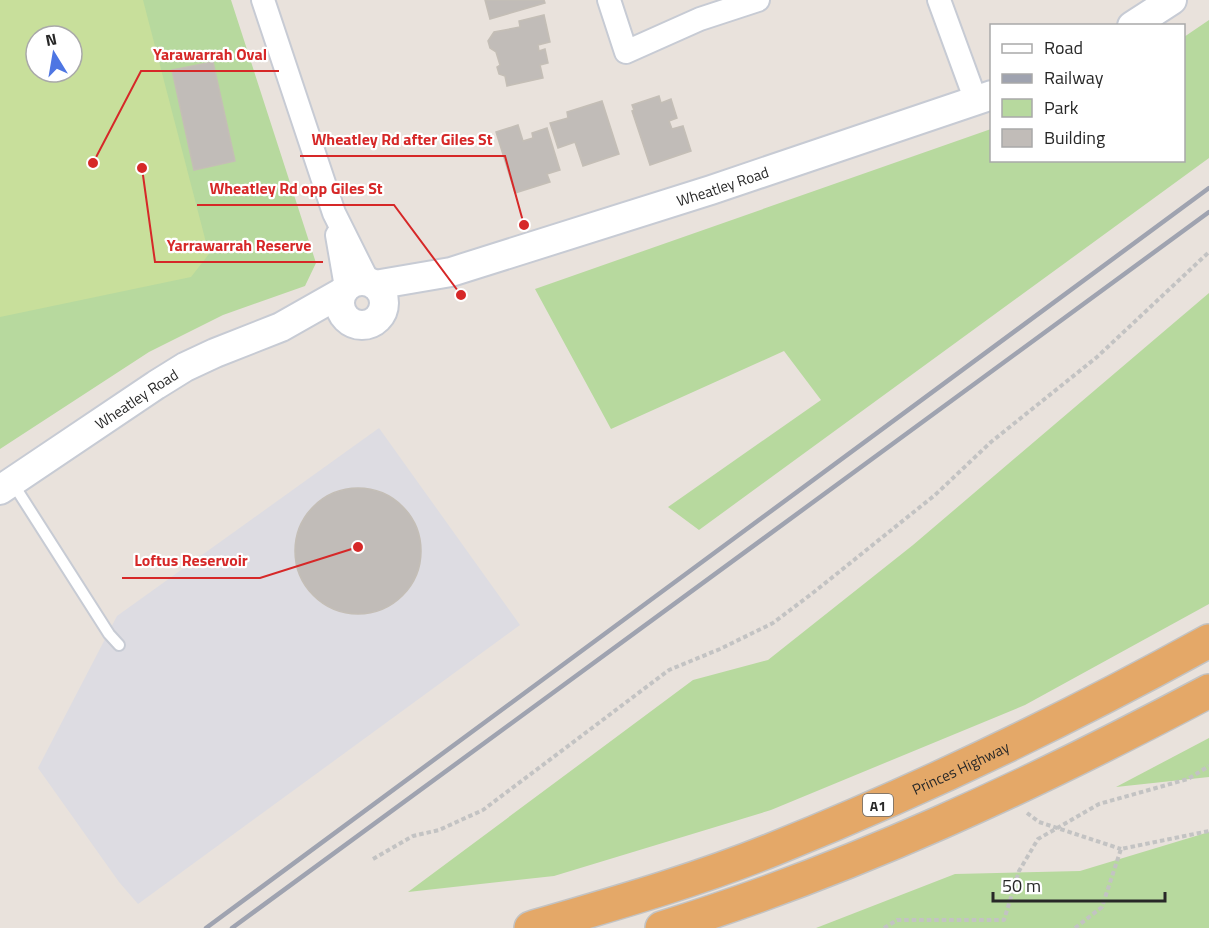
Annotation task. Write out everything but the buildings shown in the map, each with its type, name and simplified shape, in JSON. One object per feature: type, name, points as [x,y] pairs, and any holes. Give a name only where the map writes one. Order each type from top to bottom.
[{"type":"highway","name":"Princes Highway","points":[[531,928],[637,897],[762,853],[883,803],[1103,699],[1209,641]]},
{"type":"highway","points":[[662,928],[802,879],[893,842],[1003,794],[1134,731],[1209,691]]},
{"type":"street","points":[[263,0],[333,213],[363,291]]},
{"type":"street","points":[[609,0],[626,52],[700,19],[758,0]]},
{"type":"street","points":[[939,0],[984,98]]},
{"type":"street","points":[[1135,24],[1172,0]]},
{"type":"street","name":"Wheatley Road","points":[[6,486],[185,367],[363,291],[451,272],[722,186],[984,98]]},
{"type":"street","name":"Wheatley Road","points":[[281,327],[350,322],[367,325],[381,315],[363,291]]},
{"type":"lane","points":[[6,486],[119,645]]},
{"type":"path","points":[[373,859],[413,836],[440,830],[483,810],[669,670],[720,649],[773,622],[912,514],[991,442],[1097,357],[1209,252]]},
{"type":"path","points":[[884,928],[897,920],[1004,920],[1019,871],[1038,839],[1099,804],[1188,779],[1209,766]]},
{"type":"path","points":[[1003,794],[1039,822],[1121,849],[1209,831]]},
{"type":"path","points":[[1075,928],[1102,907],[1121,849]]},
{"type":"shaded area","points":[[379,428],[520,625],[138,904],[119,882],[38,768],[117,616]]},
{"type":"green space","points":[[0,0],[231,0],[316,263],[305,286],[223,315],[149,352],[0,449]]},
{"type":"green space","points":[[0,0],[143,0],[209,254],[191,277],[0,317]]},
{"type":"green space","points":[[1209,20],[1209,158],[699,530],[668,507],[821,400],[784,351],[611,429],[535,289],[990,129],[990,162],[1185,162],[1185,36]]},
{"type":"green space","points":[[1209,293],[1209,604],[1025,705],[771,810],[554,876],[408,892],[693,680],[768,660],[913,545]]},
{"type":"green space","points":[[1209,738],[1209,777],[1116,787]]},
{"type":"green space","points":[[1209,832],[1209,928],[816,928],[955,874],[1080,871]]},
{"type":"railway","points":[[206,928],[1209,188]]},
{"type":"railway","points":[[232,928],[1209,212]]},
{"type":"place","name":"Yarawarrah Oval","points":[[93,163]]},
{"type":"place","name":"Yarrawarrah Reserve","points":[[142,168]]},
{"type":"place","name":"Wheatley Rd after Giles St","points":[[524,225]]},
{"type":"place","name":"Wheatley Rd opp Giles St","points":[[461,295]]},
{"type":"place","name":"Loftus Reservoir","points":[[358,547]]}]
